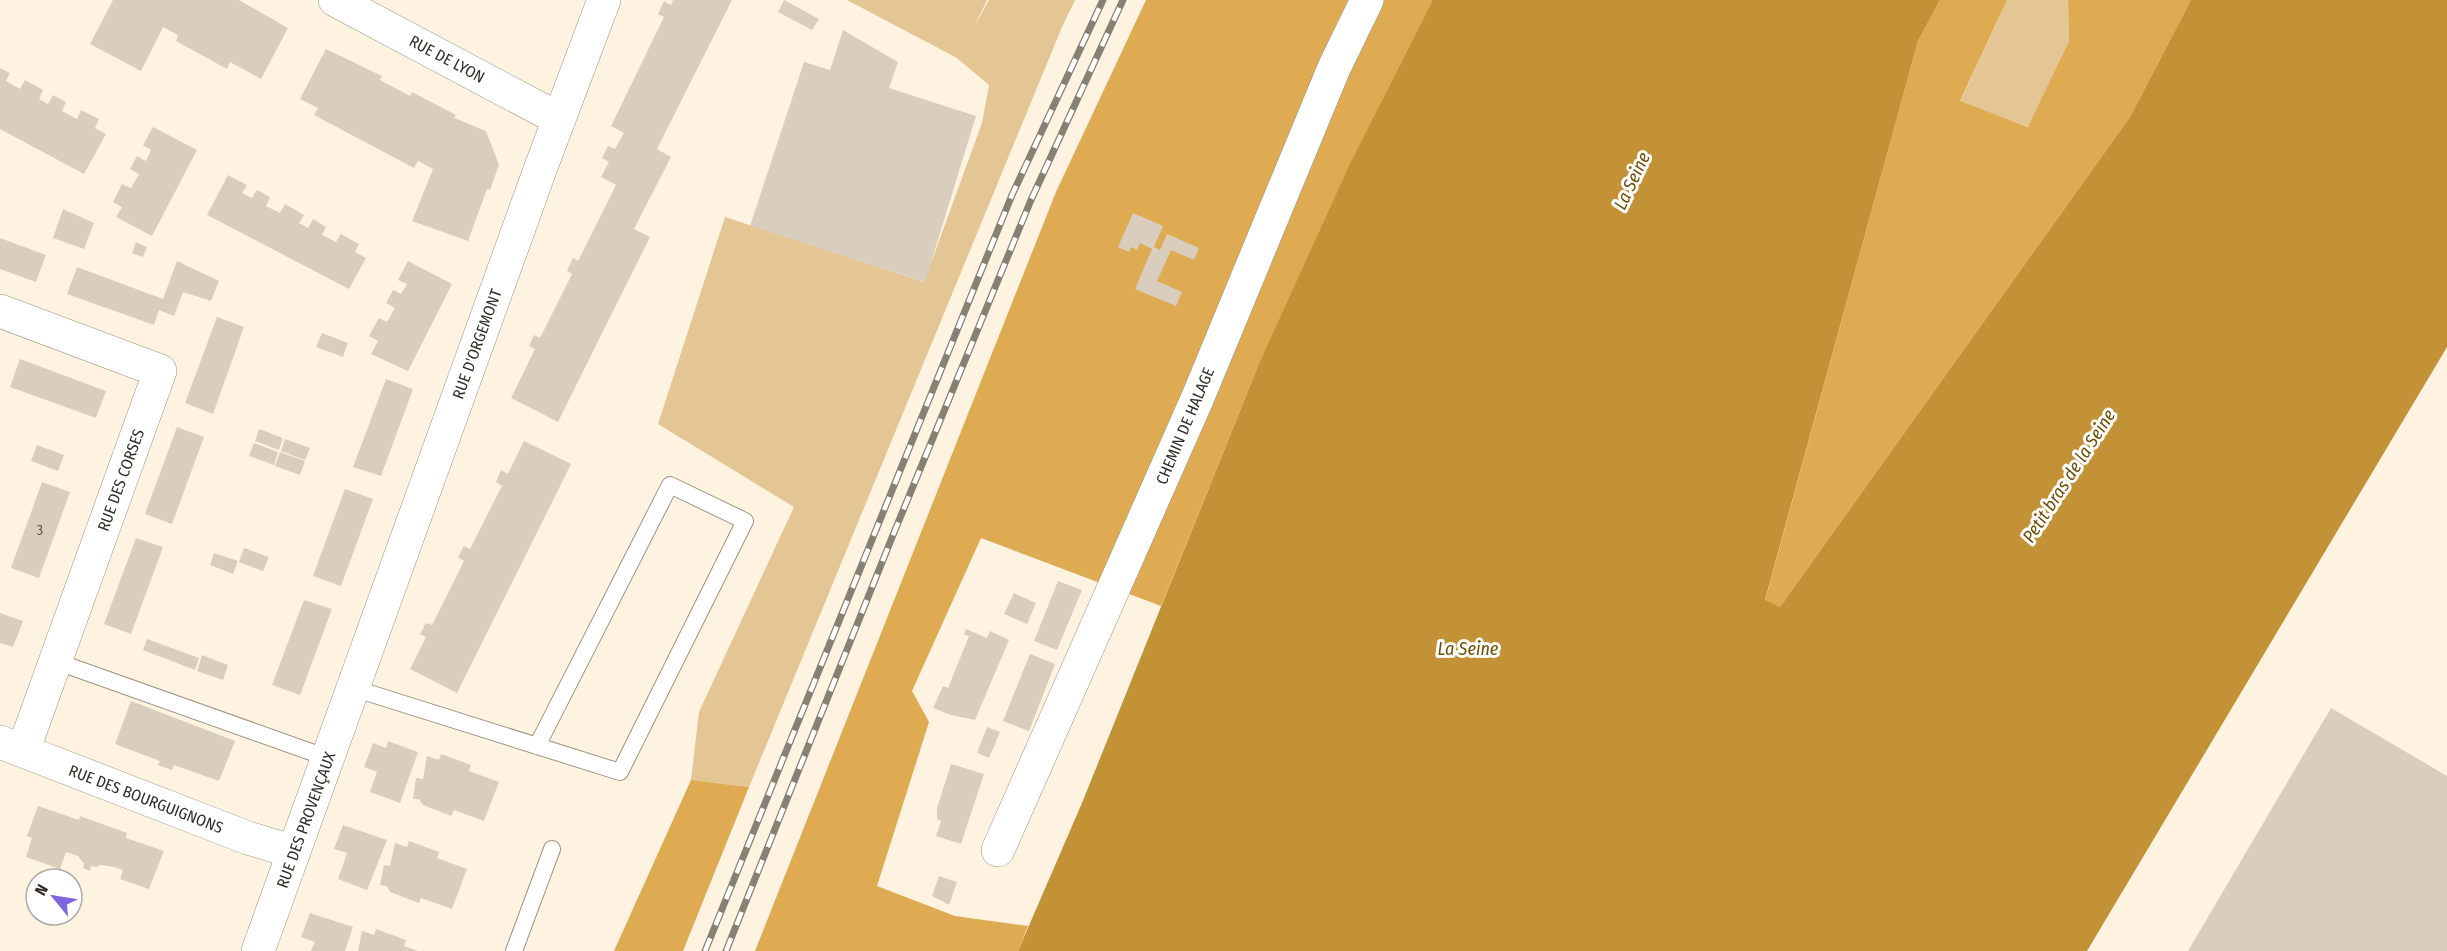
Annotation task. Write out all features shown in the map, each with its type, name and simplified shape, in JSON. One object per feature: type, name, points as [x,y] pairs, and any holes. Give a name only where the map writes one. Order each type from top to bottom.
[{"type":"street","name":"RUE DE LYON","points":[[335,0],[559,119]]},
{"type":"street","name":"RUE D'ORGEMONT","points":[[353,688],[604,0]]},
{"type":"street","name":"CHEMIN DE HALAGE","points":[[998,850],[1198,397],[1334,68],[1367,0]]},
{"type":"street","name":"RUE DES CORSES","points":[[0,311],[160,371],[56,661],[12,747]]},
{"type":"street","name":"RUE DES PROVENÇAUX","points":[[258,951],[353,688]]},
{"type":"street","name":"RUE DES BOURGUIGNONS","points":[[12,747],[248,838],[294,852]]},
{"type":"lane","points":[[353,688],[537,746],[620,772],[745,521],[670,485],[537,746]]},
{"type":"lane","points":[[56,661],[328,758]]},
{"type":"lane","points":[[514,951],[552,849]]},
{"type":"shaded area","points":[[847,0],[987,0],[973,29],[989,0],[1075,0],[749,787],[691,780],[699,712],[794,507],[658,424],[725,217],[924,282],[982,123],[989,85],[957,58]]},
{"type":"shaded area","points":[[1146,0],[1436,0],[1258,366],[1161,606],[981,538],[912,691],[929,722],[877,886],[955,916],[1028,926],[1018,951],[755,951],[1056,192]]},
{"type":"shaded area","points":[[1940,0],[2007,0],[1960,101],[2028,127],[2069,41],[2068,0],[2191,0],[2130,117],[1780,607],[1765,601],[1918,41]]},
{"type":"shaded area","points":[[2007,0],[2068,0],[2069,41],[2029,127],[1960,102]]},
{"type":"shaded area","points":[[691,780],[749,787],[683,951],[614,951]]},
{"type":"water","name":"La Seine","points":[[1433,0],[1940,0],[1918,41],[1765,600],[1780,607],[2130,117],[2191,0],[2447,0],[2447,347],[2087,951],[1018,951],[1082,803],[1258,366],[1350,164]]},
{"type":"building","points":[[113,0],[239,0],[288,28],[261,79],[230,62],[227,69],[176,41],[178,35],[163,27],[141,71],[90,44]]},
{"type":"building","points":[[673,0],[732,0],[657,149],[671,157],[634,229],[650,237],[558,422],[511,398],[535,349],[529,346],[534,335],[540,338],[572,274],[567,271],[573,258],[578,261],[616,185],[601,177],[609,162],[602,158],[608,146],[615,149],[624,133],[611,126],[664,17],[658,14],[664,1],[671,5]]},
{"type":"building","points":[[784,0],[819,19],[812,30],[778,12]]},
{"type":"building","points":[[843,30],[898,62],[889,88],[976,116],[925,282],[750,226],[804,62],[830,70]]},
{"type":"building","points":[[326,49],[382,76],[380,80],[410,96],[412,92],[456,115],[454,118],[486,131],[499,165],[490,190],[487,189],[468,241],[412,221],[433,169],[418,161],[414,168],[314,115],[318,108],[300,99]]},
{"type":"building","points":[[0,68],[10,73],[6,81],[20,89],[25,80],[43,90],[39,99],[48,104],[53,95],[66,102],[62,111],[77,119],[81,110],[99,119],[95,128],[106,134],[84,174],[0,129]]},
{"type":"building","points":[[153,127],[197,150],[152,236],[116,217],[122,207],[113,202],[122,184],[131,188],[139,174],[130,169],[137,156],[146,161],[151,150],[143,145]]},
{"type":"building","points":[[228,175],[247,185],[242,193],[252,198],[257,190],[270,197],[266,206],[280,213],[285,204],[304,215],[299,223],[308,228],[313,219],[326,227],[322,235],[336,242],[341,234],[359,244],[355,252],[366,258],[349,289],[207,215]]},
{"type":"building","points":[[63,209],[94,223],[84,249],[53,238]]},
{"type":"building","points":[[1133,213],[1163,226],[1154,247],[1160,250],[1167,234],[1199,248],[1194,260],[1171,250],[1157,281],[1182,292],[1176,306],[1135,289],[1152,249],[1140,243],[1137,250],[1131,247],[1129,252],[1118,247]]},
{"type":"building","points":[[0,238],[46,255],[36,282],[0,269]]},
{"type":"building","points":[[136,242],[147,247],[143,257],[132,253]]},
{"type":"building","points":[[177,261],[219,281],[211,301],[183,292],[174,316],[159,310],[154,325],[67,294],[77,267],[163,299]]},
{"type":"building","points":[[408,261],[452,284],[408,371],[371,354],[378,341],[369,336],[379,318],[387,322],[395,308],[386,303],[393,290],[401,294],[407,284],[398,280]]},
{"type":"building","points":[[217,317],[244,327],[213,414],[185,403]]},
{"type":"building","points":[[322,333],[348,343],[343,357],[316,347]]},
{"type":"building","points":[[20,359],[106,391],[96,418],[10,387]]},
{"type":"building","points":[[386,379],[413,389],[381,476],[353,467]]},
{"type":"building","points":[[177,427],[204,437],[172,524],[145,514]]},
{"type":"building","points":[[259,429],[283,438],[279,450],[255,441]]},
{"type":"building","points":[[285,439],[310,448],[305,460],[281,451]]},
{"type":"building","points":[[524,441],[571,464],[457,693],[410,669],[426,637],[420,634],[426,623],[432,625],[464,561],[458,557],[464,546],[470,549],[502,486],[496,482],[501,470],[508,474]]},
{"type":"building","points":[[254,443],[278,452],[274,465],[249,456]]},
{"type":"building","points":[[37,445],[64,455],[58,471],[31,461]]},
{"type":"building","points":[[280,452],[305,461],[300,475],[275,466]]},
{"type":"building","points":[[42,482],[70,492],[39,578],[11,568]]},
{"type":"building","points":[[345,489],[373,499],[341,586],[313,576]]},
{"type":"building","points":[[136,538],[163,547],[131,634],[104,624]]},
{"type":"building","points":[[244,548],[269,557],[263,571],[239,562]]},
{"type":"building","points":[[214,553],[238,561],[233,574],[210,565]]},
{"type":"building","points":[[1058,581],[1082,590],[1057,650],[1034,641]]},
{"type":"building","points":[[1014,593],[1036,603],[1027,624],[1004,614]]},
{"type":"building","points":[[304,600],[332,609],[300,695],[272,685]]},
{"type":"building","points":[[0,613],[23,621],[13,647],[0,643]]},
{"type":"building","points":[[966,629],[987,638],[990,631],[1009,640],[975,720],[933,708],[943,686],[948,688],[969,636],[964,634]]},
{"type":"building","points":[[147,639],[199,658],[195,670],[143,650]]},
{"type":"building","points":[[1030,654],[1055,664],[1029,731],[1003,721]]},
{"type":"building","points":[[202,655],[228,665],[223,680],[197,671]]},
{"type":"building","points":[[131,701],[235,741],[219,781],[174,765],[172,770],[158,765],[160,761],[115,744]]},
{"type":"building","points":[[2331,708],[2447,776],[2447,951],[2188,951]]},
{"type":"building","points":[[987,727],[1000,732],[989,758],[977,753]]},
{"type":"building","points":[[388,741],[418,752],[400,803],[370,792],[377,772],[364,767],[373,743],[386,748]]},
{"type":"building","points":[[441,754],[471,765],[469,771],[499,782],[484,821],[454,810],[451,816],[423,805],[419,799],[413,799],[416,778],[423,779],[427,756],[439,760]]},
{"type":"building","points":[[951,764],[984,774],[961,844],[936,836],[941,821],[937,819],[937,808]]},
{"type":"building","points":[[38,806],[79,820],[80,816],[127,833],[126,838],[164,851],[149,889],[120,879],[123,870],[114,867],[91,866],[90,871],[84,868],[84,864],[78,856],[66,852],[61,867],[26,857],[32,838],[27,836]]},
{"type":"building","points":[[343,825],[387,840],[367,890],[338,879],[347,853],[334,849]]},
{"type":"building","points":[[409,841],[439,852],[437,858],[467,869],[452,909],[421,898],[419,903],[390,892],[387,886],[380,885],[384,865],[390,866],[395,843],[407,847]]},
{"type":"building","points":[[939,876],[957,882],[949,905],[932,896]]},
{"type":"building","points":[[310,913],[353,927],[345,951],[311,951],[315,942],[301,937]]},
{"type":"building","points":[[376,929],[406,940],[404,946],[418,951],[358,951],[362,931],[374,935]]},
{"type":"railway","points":[[705,951],[1012,195],[1103,0]]},
{"type":"railway","points":[[726,951],[893,535],[1031,200],[1123,0]]},
{"type":"water label","name":"Petit bras de la Seine","points":[[2069,476]]}]
